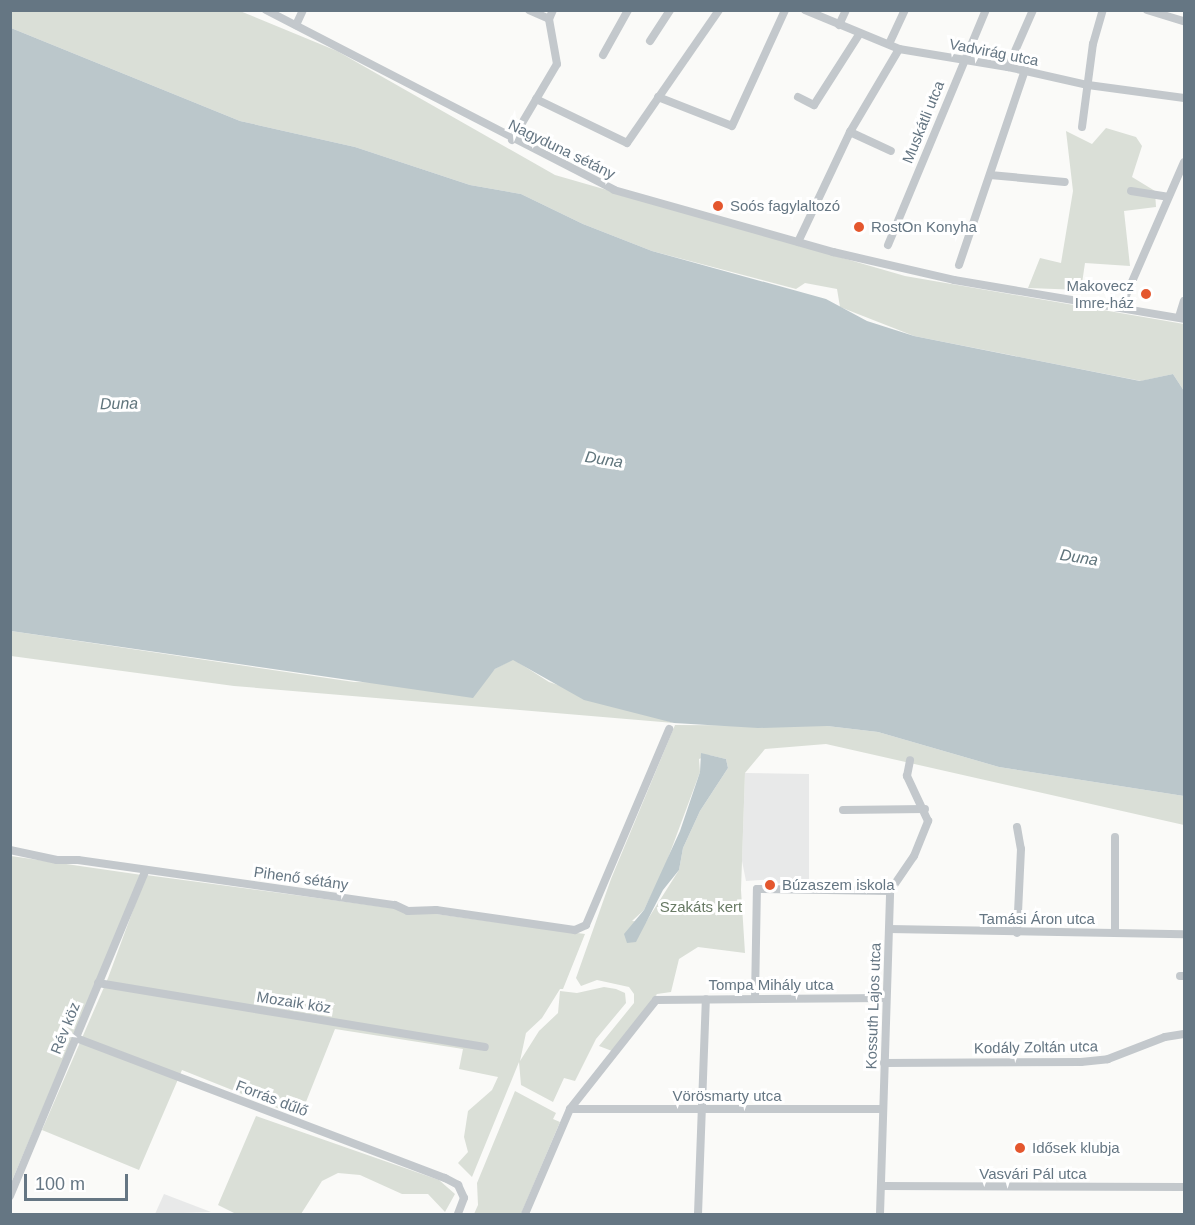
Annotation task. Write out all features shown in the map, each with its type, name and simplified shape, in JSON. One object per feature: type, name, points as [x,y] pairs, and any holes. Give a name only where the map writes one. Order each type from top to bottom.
[{"type":"street","name":"Nagyduna sétány","points":[[266,10],[512,140],[614,190],[798,242],[954,280],[1182,318]]},
{"type":"street","points":[[296,25],[303,10]]},
{"type":"street","points":[[529,10],[549,19]]},
{"type":"street","points":[[512,140],[558,60],[549,19],[553,10]]},
{"type":"street","points":[[603,55],[628,10]]},
{"type":"street","points":[[650,41],[670,10]]},
{"type":"street","points":[[536,99],[627,143],[719,10]]},
{"type":"street","points":[[658,97],[732,126],[785,10]]},
{"type":"street","name":"Vadvirág utca","points":[[805,10],[899,49],[1025,70],[1088,85],[1185,98]]},
{"type":"street","points":[[839,24],[846,10]]},
{"type":"street","points":[[889,44],[905,10]]},
{"type":"street","name":"Muskátli utca","points":[[888,245],[962,59],[986,10]]},
{"type":"street","points":[[1008,67],[1034,10]]},
{"type":"street","points":[[1082,128],[1103,10]]},
{"type":"street","points":[[1147,10],[1172,14],[1185,21]]},
{"type":"street","points":[[798,97],[814,105],[860,33]]},
{"type":"street","points":[[798,242],[850,132],[899,49]]},
{"type":"street","points":[[959,265],[1025,70]]},
{"type":"street","points":[[850,132],[891,151]]},
{"type":"street","points":[[1121,307],[1185,162]]},
{"type":"street","points":[[990,175],[1065,182]]},
{"type":"street","points":[[1131,191],[1168,197]]},
{"type":"street","points":[[1182,318],[1185,301]]},
{"type":"street","name":"Pihenő sétány","points":[[10,850],[57,860],[146,870],[395,905],[408,910],[436,910],[575,930],[586,925],[669,729]]},
{"type":"street","points":[[755,999],[757,890],[890,891],[914,856],[928,821],[907,776],[910,760]]},
{"type":"street","points":[[843,810],[924,809]]},
{"type":"street","points":[[1017,827],[1022,849],[1017,933]]},
{"type":"street","points":[[1115,837],[1115,933]]},
{"type":"street","name":"Rév köz","points":[[10,1196],[146,870]]},
{"type":"street","name":"Kossuth Lajos utca","points":[[880,1215],[890,891]]},
{"type":"street","name":"Tamási Áron utca","points":[[889,929],[1017,933],[1185,934]]},
{"type":"street","name":"Mozaik köz","points":[[98,983],[485,1047]]},
{"type":"street","name":"Tompa Mihály utca","points":[[570,1109],[656,1000],[886,998]]},
{"type":"street","points":[[698,1215],[706,999]]},
{"type":"street","name":"Kodály Zoltán utca","points":[[884,1063],[1081,1062],[1108,1059],[1165,1037],[1185,1034]]},
{"type":"street","name":"Forrás dűlő","points":[[76,1038],[459,1185],[464,1198],[458,1215]]},
{"type":"street","points":[[525,1215],[570,1109]]},
{"type":"street","name":"Vörösmarty utca","points":[[570,1109],[883,1109]]},
{"type":"street","name":"Vasvári Pál utca","points":[[881,1186],[1185,1187]]},
{"type":"shaded area","points":[[745,773],[809,774],[809,883],[803,880],[775,884],[775,879],[746,881],[742,861]]},
{"type":"shaded area","points":[[164,1194],[211,1212],[155,1214]]},
{"type":"green space","points":[[10,11],[240,11],[337,51],[555,175],[905,276],[1184,324],[1184,391],[1173,374],[1141,381],[914,336],[840,307],[837,289],[805,283],[796,289],[652,251],[583,224],[521,194],[470,185],[355,147],[240,121],[11,28]]},
{"type":"green space","points":[[1106,128],[1136,137],[1142,146],[1132,177],[1155,191],[1156,207],[1124,211],[1130,266],[1085,263],[1081,290],[1028,288],[1040,258],[1061,263],[1073,191],[1066,131],[1092,144]]},
{"type":"green space","points":[[11,631],[354,682],[482,684],[495,669],[513,659],[549,682],[674,723],[234,686],[11,656]]},
{"type":"green space","name":"Szakáts kert","points":[[675,725],[827,726],[878,732],[999,767],[1184,796],[1184,825],[826,744],[765,749],[745,773],[741,890],[745,953],[698,947],[679,959],[671,992],[657,994],[612,1051],[599,1046],[634,1003],[634,994],[629,987],[597,980],[581,986],[576,978],[611,879]],"holes":[[[709,755],[726,759],[728,768],[700,811],[683,848],[679,870],[646,922],[632,921],[644,910],[664,869],[700,772],[699,759]]]},
{"type":"green space","points":[[11,856],[142,875],[11,1183]]},
{"type":"green space","points":[[146,875],[585,934],[563,989],[560,989],[542,1018],[526,1033],[520,1061],[539,1031],[558,1013],[560,991],[577,993],[604,987],[616,989],[625,993],[626,1003],[596,1039],[575,1081],[564,1078],[553,1102],[521,1085],[519,1062],[472,1177],[458,1163],[468,1152],[464,1137],[468,1111],[492,1090],[498,1077],[459,1069],[463,1049],[335,1029],[300,1117],[182,1070],[139,1170],[42,1130],[108,978]]},
{"type":"green space","points":[[515,1091],[556,1113],[553,1119],[560,1122],[521,1214],[474,1214],[478,1205],[477,1183]]},
{"type":"green space","points":[[256,1116],[439,1180],[455,1194],[445,1212],[428,1194],[402,1194],[360,1175],[338,1173],[322,1181],[301,1214],[236,1214],[218,1205]]},
{"type":"water","name":"Duna","points":[[11,28],[240,121],[355,147],[470,185],[521,194],[583,224],[652,251],[826,299],[867,321],[914,336],[1140,381],[1173,374],[1184,391],[1184,796],[999,767],[878,732],[827,726],[758,728],[674,723],[584,700],[513,660],[495,669],[473,698],[11,631]]},
{"type":"water","points":[[701,753],[726,759],[728,768],[700,811],[683,848],[679,870],[663,890],[636,942],[627,943],[624,934],[644,910],[680,831],[700,772]]},
{"type":"place","name":"Soós fagylaltozó","points":[[718,206]]},
{"type":"place","name":"RostOn Konyha","points":[[859,227]]},
{"type":"place","name":"Makovecz Imre-ház","points":[[1146,294]]},
{"type":"place","name":"Búzaszem iskola","points":[[770,885]]},
{"type":"place","name":"Idősek klubja","points":[[1020,1148]]}]
